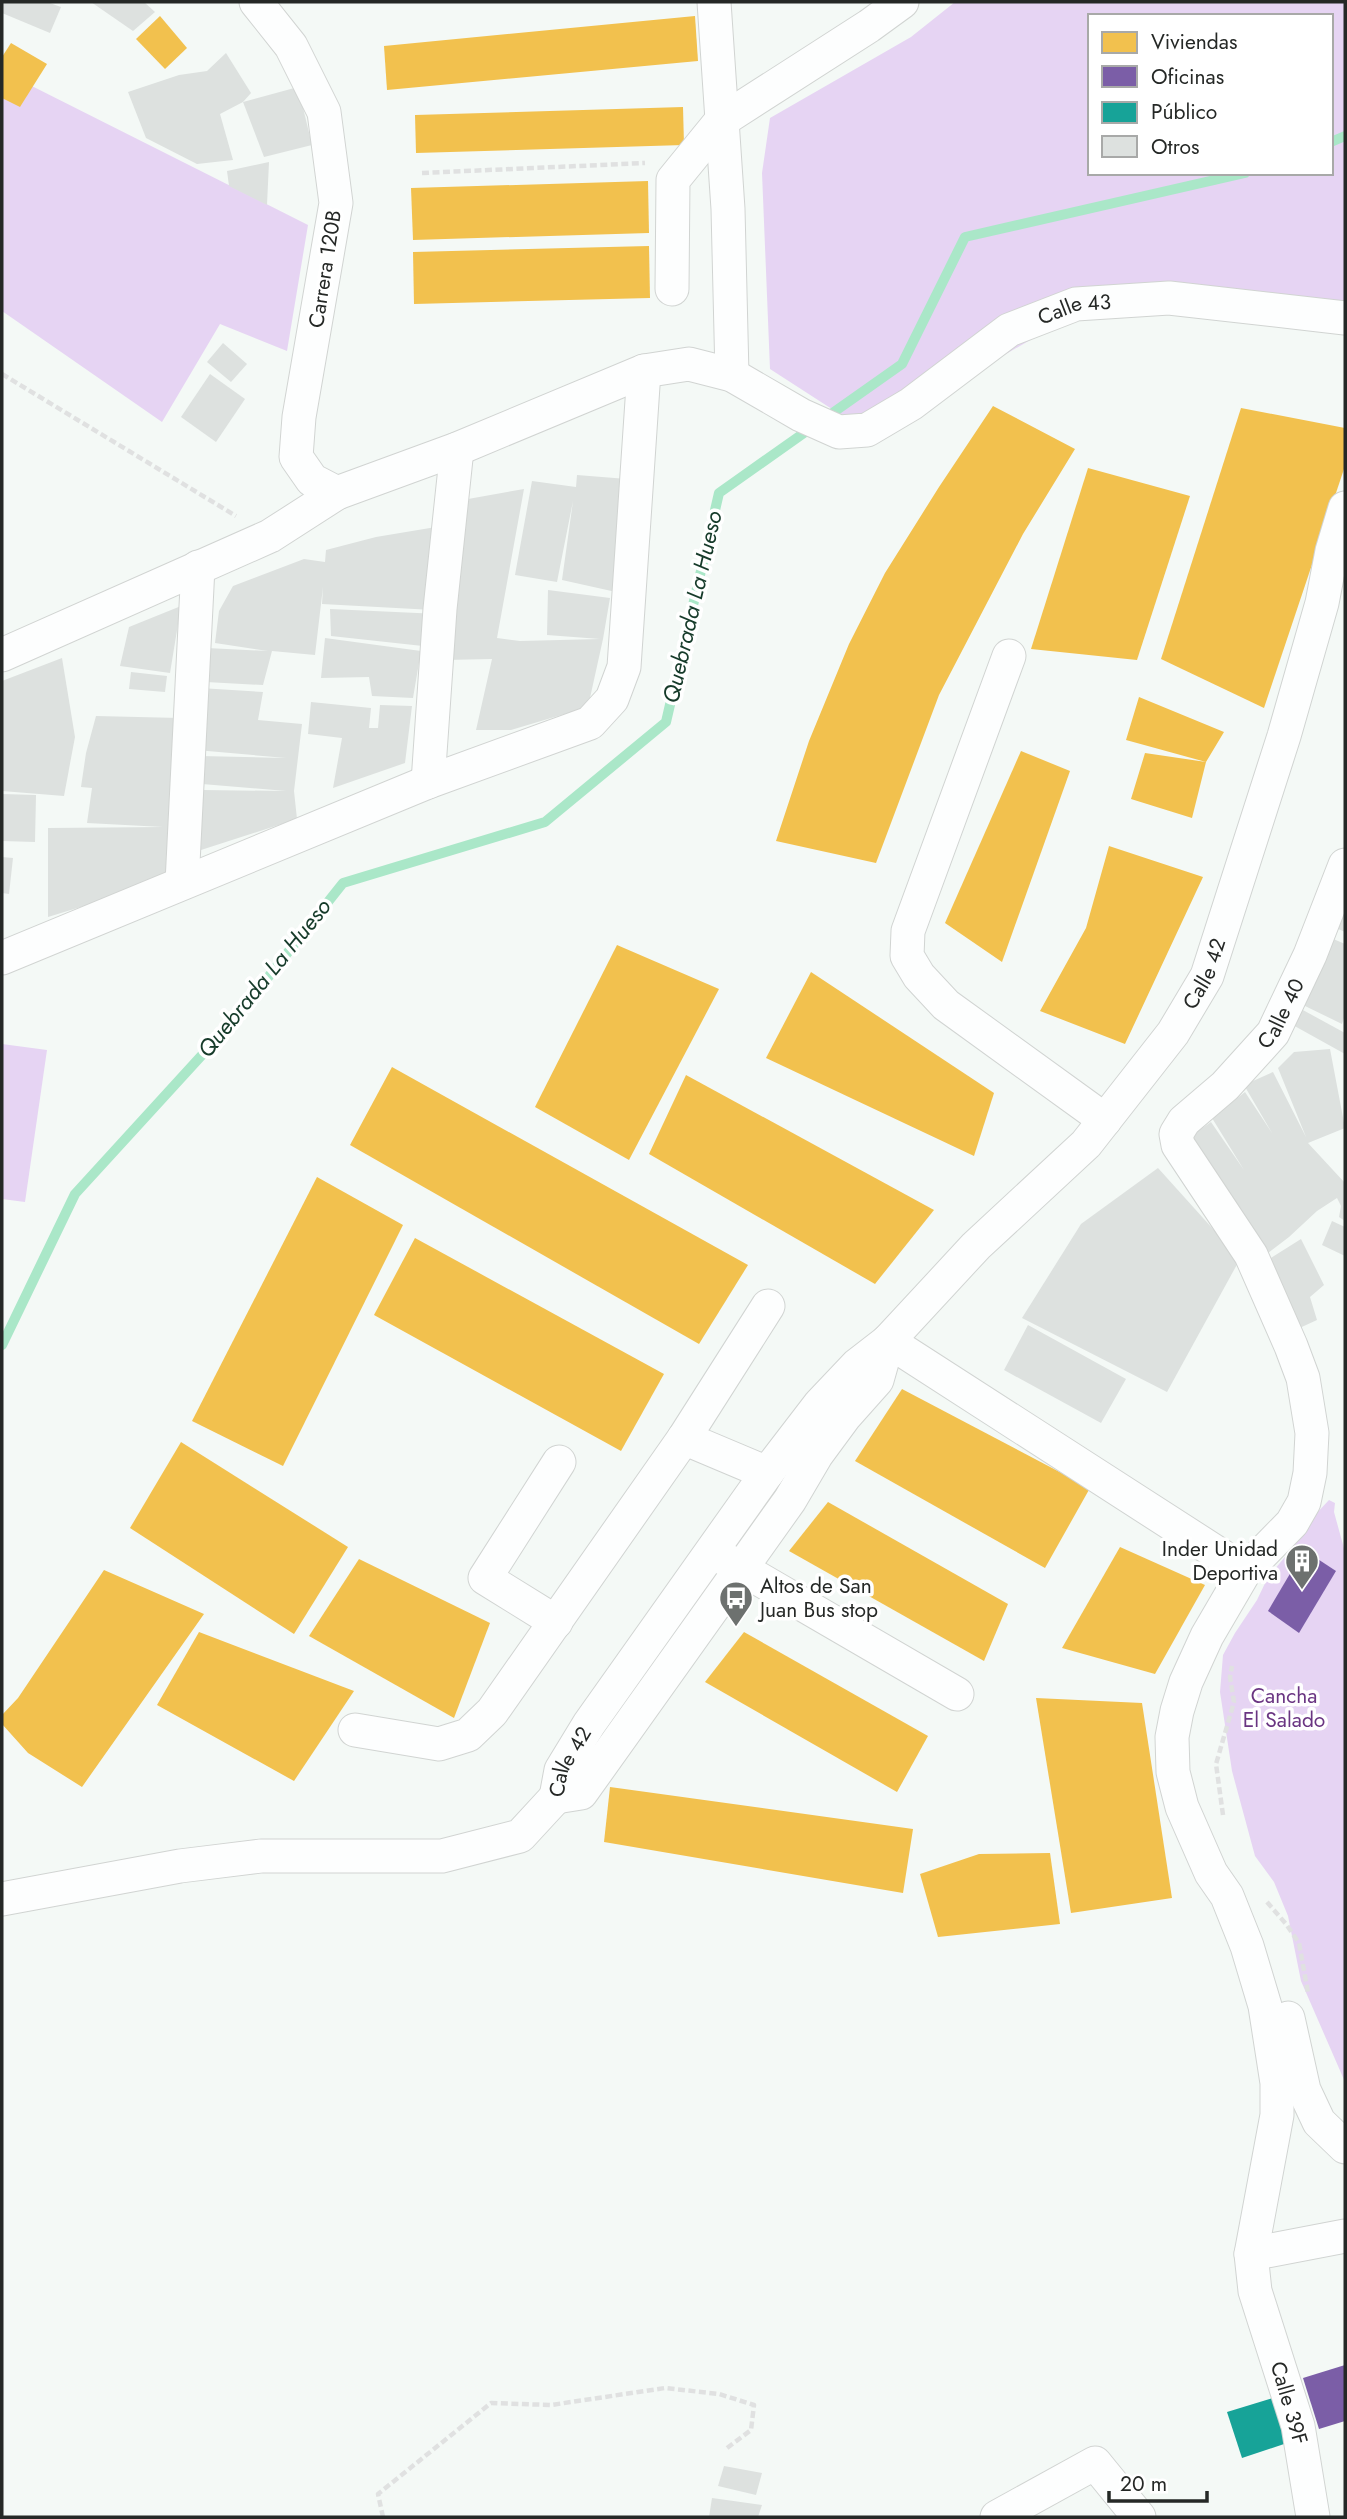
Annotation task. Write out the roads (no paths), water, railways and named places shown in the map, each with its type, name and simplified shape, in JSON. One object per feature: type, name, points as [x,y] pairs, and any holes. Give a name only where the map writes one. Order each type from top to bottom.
[{"type":"street","name":"Carrera 120B","points":[[256,2],[291,46],[324,112],[336,203],[299,417],[296,457],[312,481],[337,493]]},
{"type":"street","points":[[2,655],[270,536],[337,493],[457,449],[645,371],[689,364],[732,374],[728,209],[714,2]]},
{"type":"street","points":[[672,289],[673,180],[688,161],[721,121],[902,2]]},
{"type":"street","name":"Calle 43","points":[[732,374],[801,415],[839,432],[867,430],[911,404],[1009,330],[1076,304],[1168,298],[1345,318]]},
{"type":"street","points":[[2,958],[428,782],[590,723],[612,699],[624,667],[645,371]]},
{"type":"street","points":[[428,782],[440,609],[457,449]]},
{"type":"street","name":"Calle 42","points":[[888,1340],[877,1380],[845,1416],[817,1454],[790,1500],[581,1793],[556,1797],[561,1770],[589,1724],[767,1473],[820,1405],[857,1365],[888,1340],[976,1246],[1086,1144],[1155,1059],[1207,976],[1284,736],[1322,603],[1332,551],[1345,508]]},
{"type":"street","points":[[182,883],[198,567]]},
{"type":"street","points":[[1009,656],[908,931],[907,956],[919,976],[946,1005],[1105,1120]]},
{"type":"street","name":"Calle 40","points":[[1245,1571],[1292,1523],[1304,1502],[1310,1473],[1312,1433],[1303,1378],[1251,1255],[1178,1145],[1176,1134],[1184,1121],[1225,1086],[1273,1033],[1310,955],[1345,865]]},
{"type":"street","points":[[355,1730],[439,1744],[468,1735],[492,1713],[684,1438],[768,1306]]},
{"type":"street","points":[[888,1340],[1245,1571],[1207,1636],[1186,1682],[1172,1737],[1173,1772],[1182,1807],[1211,1873],[1243,1895],[1273,1953],[1304,2090],[1320,2122],[1345,2147]]},
{"type":"street","points":[[684,1438],[767,1473]]},
{"type":"street","points":[[556,1622],[485,1578],[559,1462]]},
{"type":"street","points":[[711,1551],[957,1694]]},
{"type":"street","points":[[2,1899],[180,1866],[261,1856],[442,1856],[520,1836],[556,1797]]},
{"type":"street","name":"Calle 39F","points":[[1243,1895],[1247,1946],[1265,2006],[1277,2083],[1277,2115],[1251,2254],[1255,2291],[1298,2426],[1313,2517]]},
{"type":"street","points":[[1251,2254],[1345,2236]]},
{"type":"street","points":[[997,2517],[1095,2463],[1139,2517]]},
{"type":"waterway","name":"Quebrada La Hueso","points":[[1333,141],[1345,136]]},
{"type":"waterway","name":"Quebrada La Hueso","points":[[824,419],[902,364],[965,237],[1236,175]]},
{"type":"waterway","name":"Quebrada La Hueso","points":[[2,1345],[75,1194],[235,1019],[343,883],[545,822],[666,722],[719,493],[811,428]]},
{"type":"place","name":"Inder Unidad Deportiva","points":[[1302,1591]]},
{"type":"place","name":"Altos de San Juan Bus stop","points":[[736,1628]]},
{"type":"park label","name":"Cancha El Salado","points":[[1284,1708]]}]
